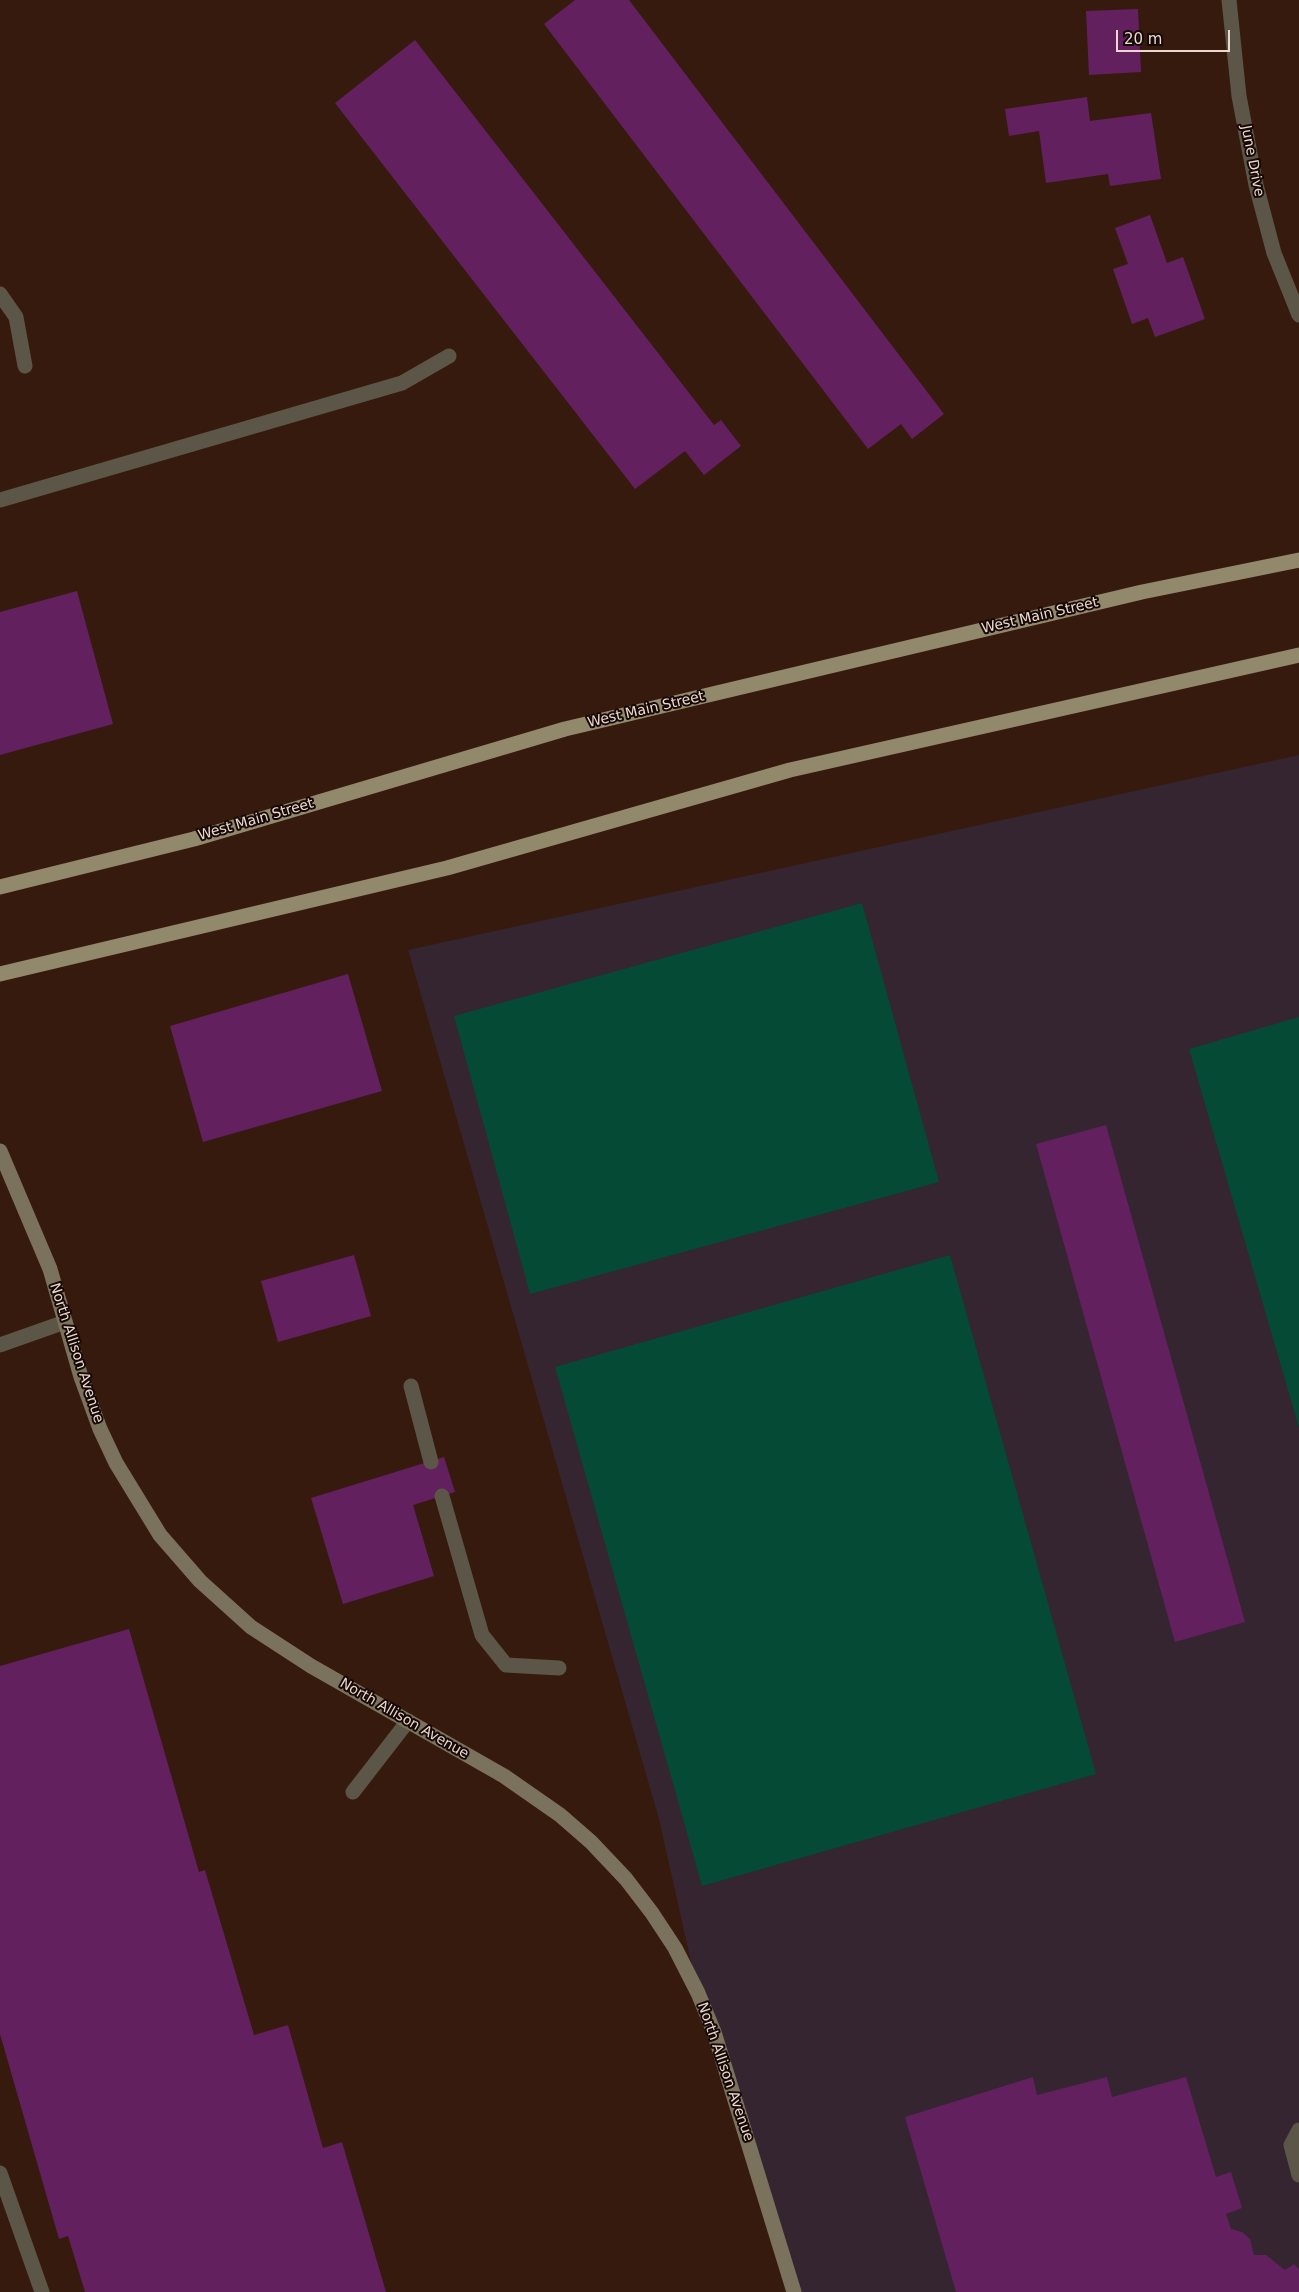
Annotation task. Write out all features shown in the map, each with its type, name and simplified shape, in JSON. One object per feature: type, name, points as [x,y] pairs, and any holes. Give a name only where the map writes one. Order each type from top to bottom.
[{"type":"main road","name":"West Main Street","points":[[0,887],[194,839],[565,729],[1142,592],[1299,560]]},
{"type":"main road","points":[[0,974],[447,868],[790,770],[1299,655]]},
{"type":"street","name":"June Drive","points":[[1229,0],[1239,96],[1256,185],[1274,253],[1299,316]]},
{"type":"street","points":[[0,294],[16,317],[25,366]]},
{"type":"street","points":[[0,500],[402,383],[449,356]]},
{"type":"street","name":"North Allison Avenue","points":[[0,1152],[50,1268],[84,1386],[100,1430],[116,1463],[160,1534],[188,1568],[251,1626],[311,1666],[504,1776],[560,1815],[591,1842],[626,1879],[652,1913],[675,1948],[698,1993],[714,2032],[794,2292]]},
{"type":"street","points":[[0,1345],[65,1322]]},
{"type":"street","points":[[411,1386],[431,1462]]},
{"type":"street","points":[[442,1496],[482,1635],[506,1665],[559,1668]]},
{"type":"street","points":[[353,1792],[408,1721]]},
{"type":"street","points":[[1299,2130],[1291,2145],[1299,2175]]},
{"type":"street","points":[[0,2173],[42,2292]]},
{"type":"shaded area","points":[[1299,755],[1299,2292],[794,2292],[698,1993],[659,1819],[408,950]]},
{"type":"green space","points":[[862,903],[939,1182],[530,1294],[454,1016]]},
{"type":"green space","points":[[1299,1017],[1299,1428],[1189,1049]]},
{"type":"green space","points":[[950,1255],[1096,1774],[702,1886],[555,1367]]},
{"type":"building","points":[[575,0],[629,0],[944,414],[912,439],[901,424],[868,449],[544,24]]},
{"type":"building","points":[[1138,9],[1141,72],[1089,75],[1086,11]]},
{"type":"building","points":[[415,40],[714,425],[721,420],[741,446],[704,475],[685,451],[635,489],[335,103]]},
{"type":"building","points":[[1087,97],[1090,121],[1151,113],[1161,179],[1110,186],[1108,174],[1046,183],[1039,131],[1009,136],[1005,109]]},
{"type":"building","points":[[1150,215],[1167,263],[1183,257],[1205,319],[1155,337],[1148,318],[1132,324],[1113,269],[1128,264],[1115,228]]},
{"type":"building","points":[[77,591],[113,724],[0,755],[0,612]]},
{"type":"building","points":[[348,974],[382,1091],[203,1142],[170,1026]]},
{"type":"building","points":[[1106,1125],[1245,1622],[1175,1642],[1036,1144]]},
{"type":"building","points":[[354,1255],[371,1316],[278,1342],[261,1281]]},
{"type":"building","points":[[444,1457],[455,1492],[413,1505],[434,1576],[343,1604],[311,1498]]},
{"type":"building","points":[[129,1629],[199,1872],[205,1870],[254,2035],[288,2025],[323,2148],[342,2142],[386,2292],[85,2292],[68,2236],[59,2239],[0,2034],[0,1666]]},
{"type":"building","points":[[1033,2077],[1037,2095],[1107,2077],[1112,2097],[1186,2077],[1216,2177],[1231,2172],[1242,2208],[1226,2214],[1231,2229],[1242,2232],[1250,2239],[1254,2255],[1266,2255],[1285,2270],[1294,2264],[1299,2269],[1299,2292],[956,2292],[905,2117]]}]
